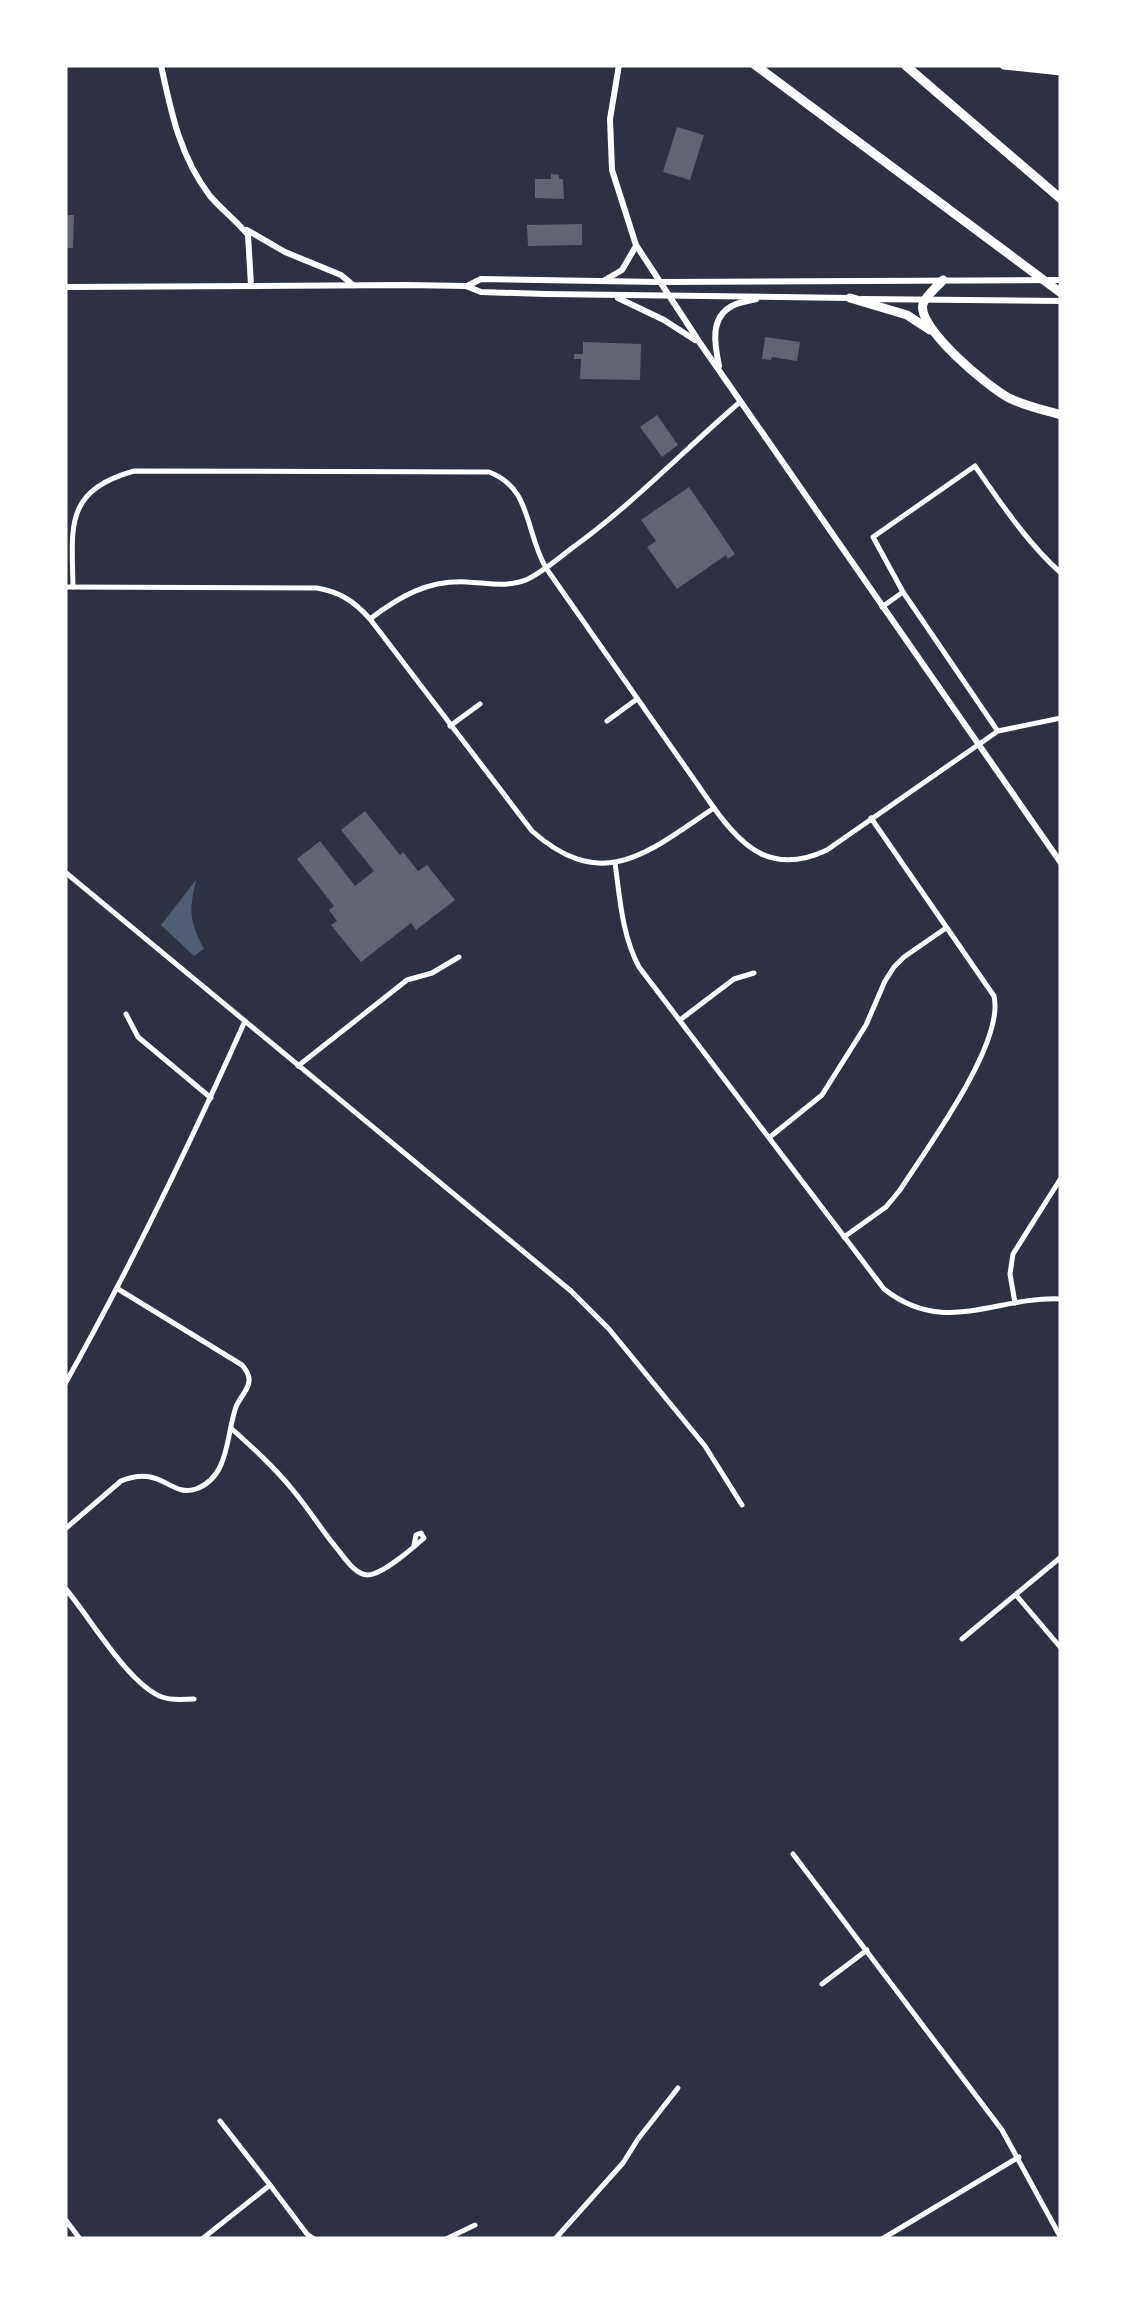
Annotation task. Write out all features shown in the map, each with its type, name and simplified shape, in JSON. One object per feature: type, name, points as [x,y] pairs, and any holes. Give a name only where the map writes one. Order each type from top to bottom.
[{"type":"highway","points":[[755,65],[1061,293]]},
{"type":"highway","points":[[905,65],[1061,199]]},
{"type":"highway","points":[[1004,65],[1061,71]]},
{"type":"highway","points":[[943,280],[922,306],[935,333],[974,373],[1011,399],[1061,415]]},
{"type":"highway","points":[[850,298],[907,315],[935,333]]},
{"type":"main road","points":[[162,65],[178,136],[192,169],[212,198],[248,235],[250,284]]},
{"type":"main road","points":[[619,65],[610,120],[612,170],[636,244],[740,402],[1061,863]]},
{"type":"main road","points":[[242,227],[353,285]]},
{"type":"main road","points":[[602,281],[622,270],[636,244]]},
{"type":"main road","points":[[65,287],[466,286],[482,280],[1061,280]]},
{"type":"main road","points":[[466,286],[481,292],[1061,301]]},
{"type":"main road","points":[[612,295],[700,343]]},
{"type":"main road","points":[[720,372],[714,340],[719,317],[732,306],[764,297]]},
{"type":"street","points":[[370,619],[425,585],[494,585],[528,579],[607,523],[740,402]]},
{"type":"street","points":[[998,731],[903,592],[873,537],[975,466],[1001,504],[1061,573]]},
{"type":"street","points":[[714,808],[634,858],[615,863],[577,860],[532,832],[370,619],[346,596],[316,588],[69,587],[76,514],[97,486],[134,471],[489,472],[509,482],[519,494],[546,568],[714,808],[741,842],[772,859],[796,860],[830,848],[998,731],[1061,718]]},
{"type":"street","points":[[882,607],[903,592]]},
{"type":"street","points":[[606,720],[637,699]]},
{"type":"street","points":[[450,726],[480,704]]},
{"type":"street","points":[[844,1236],[886,1207],[900,1190],[974,1074],[996,1014],[994,996],[871,818]]},
{"type":"street","points":[[615,863],[624,928],[640,968],[884,1289],[914,1307],[950,1313],[1061,1299]]},
{"type":"street","points":[[65,872],[571,1291],[597,1316],[705,1446],[742,1505]]},
{"type":"street","points":[[770,1137],[822,1095],[866,1025],[894,967],[946,928]]},
{"type":"street","points":[[298,1066],[406,980],[432,973],[459,957]]},
{"type":"street","points":[[680,1020],[734,979],[754,973]]},
{"type":"street","points":[[126,1014],[138,1037],[211,1098]]},
{"type":"street","points":[[65,1384],[118,1289],[245,1021]]},
{"type":"street","points":[[1015,1303],[1010,1274],[1013,1254],[1061,1178]]},
{"type":"street","points":[[65,1529],[130,1478],[148,1475],[181,1490],[203,1485],[219,1468],[234,1410],[250,1380],[242,1365],[118,1289]]},
{"type":"street","points":[[232,1429],[292,1489],[359,1573],[382,1572],[414,1545]]},
{"type":"street","points":[[962,1639],[1061,1557]]},
{"type":"street","points":[[65,1588],[143,1685],[162,1697],[194,1699]]},
{"type":"street","points":[[1016,1595],[1061,1648]]},
{"type":"street","points":[[793,1854],[988,2109],[1019,2157],[1061,2238]]},
{"type":"street","points":[[822,1984],[866,1950]]},
{"type":"street","points":[[555,2239],[623,2163],[678,2088]]},
{"type":"street","points":[[220,2121],[314,2239]]},
{"type":"street","points":[[882,2239],[1019,2157]]},
{"type":"street","points":[[202,2239],[270,2185]]},
{"type":"street","points":[[65,2219],[80,2239]]},
{"type":"street","points":[[446,2239],[474,2225]]},
{"type":"water","points":[[196,880],[192,915],[204,949],[194,956],[161,925]]},
{"type":"building","points":[[677,127],[704,135],[690,180],[663,172]]},
{"type":"building","points":[[551,174],[563,179],[564,199],[535,198],[535,179],[551,179]]},
{"type":"building","points":[[65,215],[74,215],[73,248],[65,248]]},
{"type":"building","points":[[582,224],[582,245],[528,246],[527,225]]},
{"type":"building","points":[[765,337],[800,342],[797,361],[762,359]]},
{"type":"building","points":[[583,342],[641,344],[640,380],[580,379],[581,359],[574,359],[574,354],[583,354]]},
{"type":"building","points":[[657,415],[678,445],[662,457],[640,427]]},
{"type":"building","points":[[689,487],[735,554],[728,559],[726,555],[677,589],[647,547],[656,541],[641,520]]},
{"type":"building","points":[[365,811],[400,855],[403,852],[418,871],[427,865],[455,900],[416,930],[411,923],[361,962],[331,925],[337,921],[329,910],[334,906],[297,859],[320,841],[355,886],[374,871],[341,830]]}]
